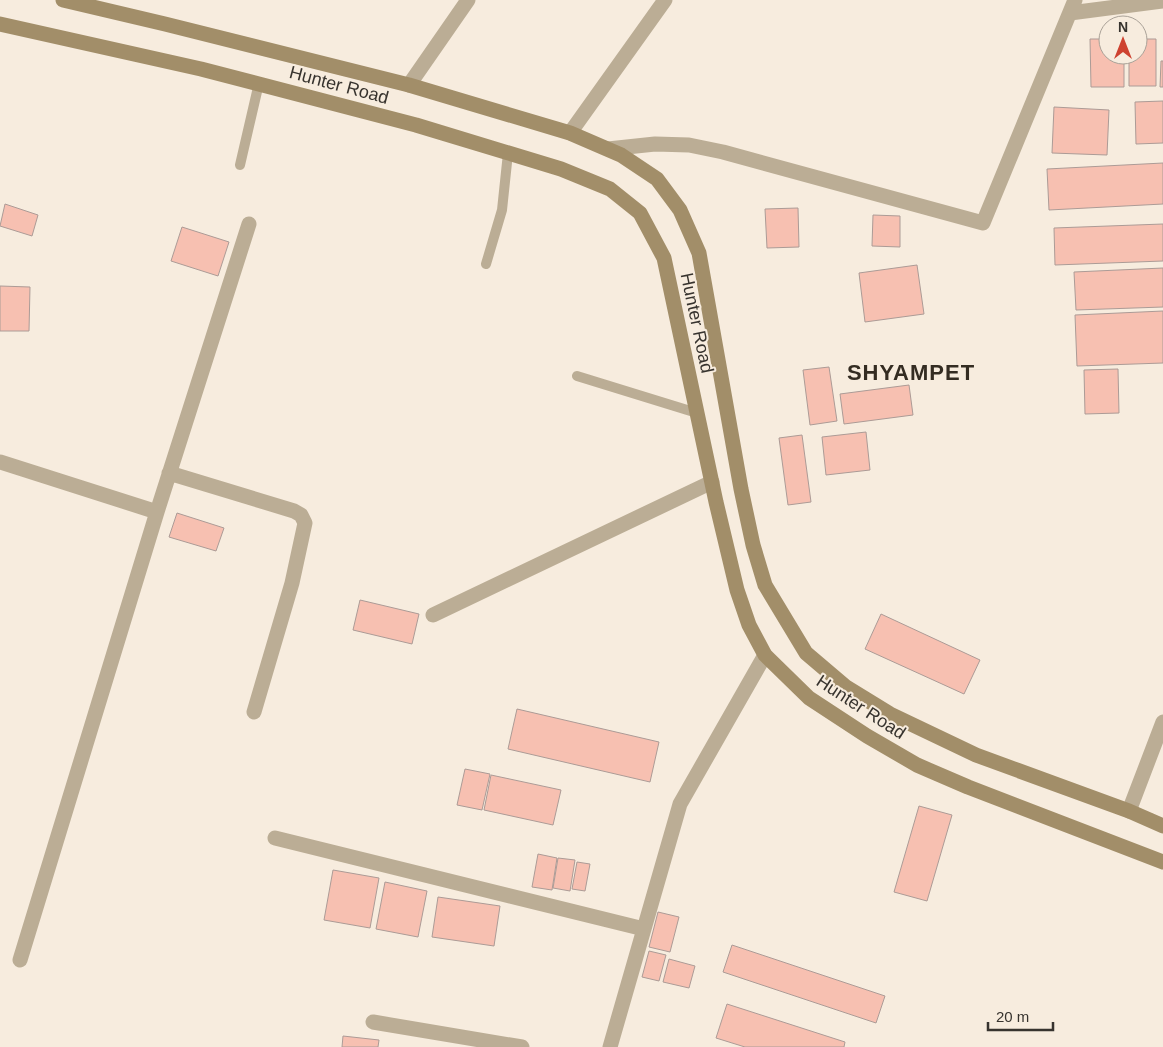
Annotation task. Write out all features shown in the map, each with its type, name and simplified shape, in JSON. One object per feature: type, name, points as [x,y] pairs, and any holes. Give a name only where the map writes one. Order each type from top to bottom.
[{"type":"main road","name":"Hunter Road","points":[[63,0],[409,85],[570,133],[608,149],[657,179],[680,210],[699,254],[753,546],[766,586],[806,653],[846,687],[890,714],[976,755],[1163,826]]},
{"type":"main road","name":"Hunter Road","points":[[0,24],[259,83],[416,125],[561,170],[610,189],[640,213],[664,258],[737,590],[749,625],[766,655],[809,698],[867,736],[917,765],[1163,862]]},
{"type":"street","points":[[409,85],[468,0]]},
{"type":"street","points":[[570,133],[665,0]]},
{"type":"street","points":[[608,149],[656,144],[688,145],[706,148],[984,223],[1073,6],[1163,1]]},
{"type":"street","points":[[20,960],[157,512],[250,224]]},
{"type":"street","points":[[0,462],[157,512]]},
{"type":"street","points":[[170,473],[294,511],[301,515],[305,523],[292,583],[254,712]]},
{"type":"street","points":[[433,615],[712,482]]},
{"type":"street","points":[[610,1047],[680,804],[766,655]]},
{"type":"street","points":[[1129,812],[1163,722]]},
{"type":"street","points":[[275,838],[644,929]]},
{"type":"street","points":[[373,1022],[522,1047]]},
{"type":"lane","points":[[240,165],[259,83]]},
{"type":"lane","points":[[486,264],[502,210],[508,153]]},
{"type":"lane","points":[[577,376],[697,413]]},
{"type":"building","points":[[1090,39],[1098,39],[1098,65],[1124,65],[1124,87],[1091,87]]},
{"type":"building","points":[[1148,39],[1156,39],[1156,86],[1129,86],[1129,65],[1148,65]]},
{"type":"building","points":[[1161,61],[1163,61],[1163,87],[1160,87]]},
{"type":"building","points":[[1163,101],[1163,143],[1136,144],[1135,102]]},
{"type":"building","points":[[1054,107],[1109,110],[1107,155],[1052,153]]},
{"type":"building","points":[[1163,163],[1163,204],[1049,210],[1047,169]]},
{"type":"building","points":[[5,204],[38,215],[32,236],[0,226]]},
{"type":"building","points":[[798,208],[799,247],[767,248],[765,209]]},
{"type":"building","points":[[873,215],[900,216],[900,247],[872,246]]},
{"type":"building","points":[[1163,224],[1163,261],[1055,265],[1054,228]]},
{"type":"building","points":[[182,227],[229,242],[218,276],[171,261]]},
{"type":"building","points":[[917,265],[924,314],[865,322],[859,273]]},
{"type":"building","points":[[1163,268],[1163,307],[1076,310],[1074,272]]},
{"type":"building","points":[[0,286],[30,287],[29,331],[0,331]]},
{"type":"building","points":[[1163,311],[1163,363],[1077,366],[1075,315]]},
{"type":"building","points":[[829,367],[837,421],[810,425],[803,370]]},
{"type":"building","points":[[1118,369],[1119,413],[1085,414],[1084,370]]},
{"type":"building","points":[[909,385],[913,415],[844,424],[840,394]]},
{"type":"building","points":[[866,432],[870,470],[826,475],[822,437]]},
{"type":"building","points":[[802,435],[811,502],[788,505],[779,438]]},
{"type":"building","points":[[177,513],[224,528],[216,551],[169,537]]},
{"type":"building","points":[[360,600],[419,614],[412,644],[353,630]]},
{"type":"building","points":[[881,614],[980,660],[964,694],[865,649]]},
{"type":"building","points":[[517,709],[659,742],[650,782],[508,749]]},
{"type":"building","points":[[465,769],[490,774],[482,810],[457,805]]},
{"type":"building","points":[[491,775],[561,790],[553,825],[484,810]]},
{"type":"building","points":[[919,806],[952,815],[927,901],[894,892]]},
{"type":"building","points":[[538,854],[557,858],[552,890],[532,887]]},
{"type":"building","points":[[558,858],[575,860],[570,891],[553,888]]},
{"type":"building","points":[[577,862],[590,864],[585,891],[572,889]]},
{"type":"building","points":[[333,870],[379,878],[370,928],[324,920]]},
{"type":"building","points":[[385,882],[427,891],[418,937],[376,929]]},
{"type":"building","points":[[438,897],[500,906],[494,946],[432,937]]},
{"type":"building","points":[[658,912],[679,917],[670,952],[649,947]]},
{"type":"building","points":[[732,945],[885,996],[876,1023],[723,972]]},
{"type":"building","points":[[649,951],[666,955],[659,981],[642,977]]},
{"type":"building","points":[[669,959],[695,966],[689,988],[663,982]]},
{"type":"building","points":[[727,1004],[845,1042],[844,1047],[745,1047],[716,1038]]},
{"type":"building","points":[[343,1036],[379,1040],[378,1047],[342,1047]]},
{"type":"district","name":"SHYAMPET","points":[[911,372]]}]
